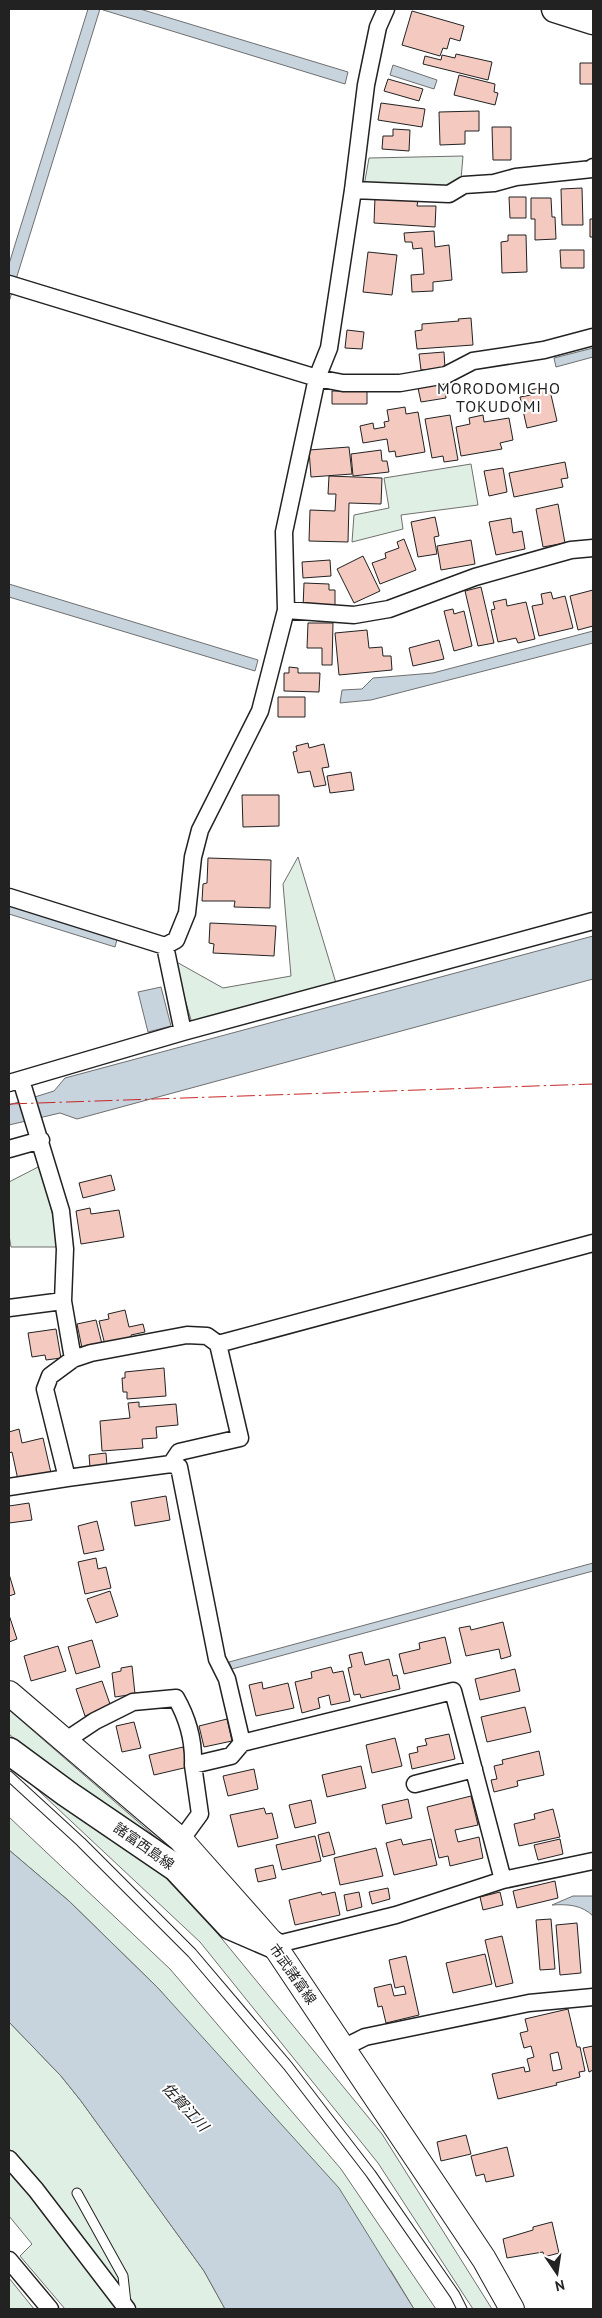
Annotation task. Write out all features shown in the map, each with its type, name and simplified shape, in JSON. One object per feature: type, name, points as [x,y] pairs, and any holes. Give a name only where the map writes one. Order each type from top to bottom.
[{"type":"main road","points":[[555,9],[593,21]]},
{"type":"main road","name":"市武諸富線","points":[[9,1693],[181,1840],[274,1945],[484,2259],[512,2309]]},
{"type":"main road","name":"諸富西島線","points":[[9,1751],[66,1793],[176,1868],[230,1926],[274,1945]]},
{"type":"street","points":[[9,897],[165,946],[176,940],[187,913],[193,856],[200,830],[260,711],[286,610],[284,532],[317,378],[329,348],[354,190],[366,85],[378,27],[386,9]]},
{"type":"street","points":[[354,190],[449,194],[464,185],[494,183],[516,177],[592,169],[593,167]]},
{"type":"street","points":[[14,286],[317,378],[343,383],[400,383],[446,375],[473,361],[544,350],[593,336]]},
{"type":"street","points":[[286,610],[354,614],[389,608],[475,576],[571,550],[593,548]]},
{"type":"street","points":[[73,1359],[63,1301],[65,1249],[61,1211],[39,1136],[18,1085],[183,1032],[593,921]]},
{"type":"street","points":[[165,946],[183,1032]]},
{"type":"street","points":[[9,1149],[39,1136]]},
{"type":"street","points":[[218,1344],[593,1243]]},
{"type":"street","points":[[9,1308],[63,1301]]},
{"type":"street","points":[[68,1478],[45,1389],[50,1376],[73,1359],[91,1353],[187,1335],[207,1336],[218,1344],[240,1438],[179,1452],[172,1464]]},
{"type":"street","points":[[9,1487],[172,1464],[178,1467],[217,1659],[227,1679],[242,1743]]},
{"type":"street","points":[[193,1766],[231,1756],[242,1743],[453,1692],[503,1880]]},
{"type":"street","points":[[65,1741],[95,1721],[133,1702],[176,1698],[184,1711],[194,1746],[193,1766],[200,1814],[181,1840]]},
{"type":"street","points":[[415,1784],[474,1769]]},
{"type":"street","points":[[274,1945],[396,1915],[503,1880],[593,1861]]},
{"type":"street","points":[[343,2048],[365,2037],[520,2005],[593,1997]]},
{"type":"street","points":[[9,2159],[36,2190],[127,2309]]},
{"type":"street","points":[[9,2260],[50,2309]]},
{"type":"lane","points":[[9,1776],[81,1842],[192,1953],[288,2066],[370,2174],[455,2295],[462,2309]]},
{"type":"lane","points":[[78,2193],[123,2276],[127,2309]]},
{"type":"green space","points":[[463,156],[461,179],[447,188],[364,186],[369,158]]},
{"type":"green space","points":[[471,464],[478,505],[401,515],[403,529],[352,542],[354,515],[389,508],[384,478]]},
{"type":"green space","points":[[298,857],[336,983],[192,1023],[173,960],[223,988],[291,976],[283,884]]},
{"type":"green space","points":[[40,1166],[61,1247],[11,1247],[9,1235],[9,1182]]},
{"type":"green space","points":[[9,1710],[166,1846],[42,1763],[9,1734]]},
{"type":"green space","points":[[9,1763],[177,1884],[382,2134],[492,2309],[473,2309],[378,2163],[200,1942]]},
{"type":"green space","points":[[9,1817],[170,1969],[341,2169],[436,2309],[414,2309],[391,2271],[158,1988],[69,1901],[9,1850]]},
{"type":"green space","points":[[9,2022],[61,2076],[81,2101],[204,2271],[225,2309],[65,2309],[20,2256],[32,2244],[9,2216]]},
{"type":"green space","points":[[9,2278],[34,2309],[9,2309]]},
{"type":"water","points":[[88,9],[100,9],[9,302],[9,264]]},
{"type":"water","points":[[100,9],[140,9],[348,72],[345,84]]},
{"type":"water","points":[[393,65],[437,80],[434,89],[390,75]]},
{"type":"water","points":[[593,348],[593,357],[556,367],[554,358]]},
{"type":"water","points":[[9,584],[258,660],[255,671],[9,597]]},
{"type":"water","points":[[593,631],[593,643],[371,700],[340,703],[342,690],[362,689],[373,678],[433,673]]},
{"type":"water","points":[[9,902],[118,936],[115,947],[9,914]]},
{"type":"water","points":[[593,936],[593,979],[77,1119],[60,1113],[9,1125],[9,1105],[54,1091],[65,1078]]},
{"type":"water","points":[[161,987],[171,1026],[148,1032],[138,992]]},
{"type":"water","points":[[593,1563],[593,1571],[232,1669],[229,1662]]},
{"type":"water","name":"佐賀江川","points":[[9,1850],[69,1901],[158,1988],[339,2188],[414,2309],[225,2309],[204,2271],[81,2101],[61,2076],[9,2022]]},
{"type":"water","points":[[573,1896],[593,1896],[593,1916],[589,1912],[574,1906],[552,1905]]},
{"type":"building","points":[[412,11],[464,26],[460,41],[450,38],[447,49],[443,48],[440,56],[402,45]]},
{"type":"building","points":[[456,54],[492,62],[488,80],[423,64],[425,56],[441,60],[442,55],[455,58]]},
{"type":"building","points":[[580,63],[593,63],[593,84],[580,84]]},
{"type":"building","points":[[459,75],[495,84],[494,92],[498,93],[495,105],[454,95]]},
{"type":"building","points":[[388,79],[423,89],[419,101],[384,91]]},
{"type":"building","points":[[381,103],[425,109],[422,127],[378,120]]},
{"type":"building","points":[[479,111],[479,131],[465,131],[465,144],[440,145],[439,112]]},
{"type":"building","points":[[492,127],[511,127],[511,160],[493,160]]},
{"type":"building","points":[[393,129],[410,130],[409,151],[382,149],[383,136],[393,136]]},
{"type":"building","points":[[582,188],[583,225],[562,225],[561,189]]},
{"type":"building","points":[[375,197],[418,200],[417,206],[436,206],[435,227],[374,223]]},
{"type":"building","points":[[509,197],[526,197],[526,218],[510,218]]},
{"type":"building","points":[[531,198],[551,198],[552,217],[555,217],[556,239],[535,240],[535,219],[531,219]]},
{"type":"building","points":[[590,219],[593,219],[593,237],[590,237]]},
{"type":"building","points":[[434,231],[435,247],[449,245],[452,280],[433,282],[433,291],[412,292],[411,275],[424,274],[422,248],[413,249],[412,242],[405,242],[404,233]]},
{"type":"building","points":[[508,235],[526,235],[527,272],[502,273],[501,242],[508,241]]},
{"type":"building","points":[[560,250],[584,250],[584,268],[561,268]]},
{"type":"building","points":[[368,252],[397,255],[392,295],[363,292]]},
{"type":"building","points":[[471,318],[473,345],[417,349],[415,331],[422,330],[422,324],[459,321],[458,319]]},
{"type":"building","points":[[347,330],[364,332],[362,349],[345,348]]},
{"type":"building","points":[[444,352],[445,368],[421,370],[419,354]]},
{"type":"building","points":[[444,383],[446,398],[421,402],[418,388]]},
{"type":"building","points":[[549,386],[557,421],[527,428],[520,397],[531,395],[530,390]]},
{"type":"building","points":[[332,391],[367,391],[367,404],[332,404]]},
{"type":"building","points":[[405,407],[406,414],[418,412],[425,452],[396,457],[395,451],[389,452],[387,439],[363,443],[360,426],[373,423],[374,429],[385,427],[384,422],[389,421],[387,410]]},
{"type":"building","points":[[450,415],[458,460],[444,462],[443,456],[432,458],[425,419]]},
{"type":"building","points":[[483,415],[484,422],[509,418],[513,440],[500,443],[502,449],[461,456],[456,427],[470,424],[469,418]]},
{"type":"building","points":[[349,447],[352,474],[311,477],[309,450]]},
{"type":"building","points":[[381,450],[382,461],[387,461],[389,472],[353,476],[351,454]]},
{"type":"building","points":[[565,462],[568,478],[561,479],[563,487],[514,497],[509,473]]},
{"type":"building","points":[[503,468],[507,492],[489,496],[484,471]]},
{"type":"building","points":[[329,476],[382,478],[381,504],[349,503],[348,542],[309,541],[310,510],[335,511],[336,494],[328,494]]},
{"type":"building","points":[[558,504],[565,543],[543,547],[536,509]]},
{"type":"building","points":[[435,517],[439,536],[434,537],[437,554],[418,557],[411,522]]},
{"type":"building","points":[[511,518],[513,533],[522,531],[525,549],[496,555],[489,522]]},
{"type":"building","points":[[404,539],[416,570],[380,584],[372,563],[386,558],[385,553],[399,548],[397,542]]},
{"type":"building","points":[[471,540],[475,564],[441,570],[437,546]]},
{"type":"building","points":[[363,556],[380,591],[354,603],[337,569]]},
{"type":"building","points":[[330,560],[331,576],[303,578],[302,562]]},
{"type":"building","points":[[304,583],[329,584],[329,590],[335,590],[335,609],[303,608]]},
{"type":"building","points":[[481,587],[494,643],[478,646],[465,591]]},
{"type":"building","points":[[593,590],[593,626],[578,630],[570,596]]},
{"type":"building","points":[[551,592],[553,599],[565,596],[573,628],[539,636],[532,606],[543,604],[541,594]]},
{"type":"building","points":[[506,599],[507,606],[526,602],[535,639],[518,643],[516,638],[498,642],[491,610],[495,609],[493,602]]},
{"type":"building","points":[[453,609],[454,614],[464,611],[472,646],[454,651],[444,611]]},
{"type":"building","points":[[308,623],[333,623],[332,665],[322,665],[322,648],[307,648]]},
{"type":"building","points":[[367,630],[369,648],[382,647],[383,656],[391,656],[392,670],[339,675],[335,633]]},
{"type":"building","points":[[439,640],[444,659],[413,666],[409,648]]},
{"type":"building","points":[[289,667],[298,668],[298,673],[320,673],[319,692],[284,691],[284,673],[289,673]]},
{"type":"building","points":[[278,697],[305,697],[305,717],[278,717]]},
{"type":"building","points":[[308,743],[309,748],[324,744],[329,767],[322,768],[326,785],[314,787],[310,771],[298,773],[293,752],[297,751],[296,746]]},
{"type":"building","points":[[351,772],[354,790],[330,793],[327,776]]},
{"type":"building","points":[[242,795],[279,795],[279,826],[243,827]]},
{"type":"building","points":[[208,858],[271,860],[270,908],[234,907],[235,901],[202,901],[203,884],[207,883]]},
{"type":"building","points":[[210,923],[276,926],[274,956],[213,953],[214,944],[209,943]]},
{"type":"building","points":[[111,1175],[115,1190],[83,1198],[79,1183]]},
{"type":"building","points":[[90,1208],[91,1214],[119,1210],[124,1237],[81,1244],[76,1211]]},
{"type":"building","points":[[125,1310],[129,1327],[143,1324],[145,1332],[131,1335],[132,1339],[105,1345],[99,1321],[109,1319],[108,1314]]},
{"type":"building","points":[[96,1320],[102,1344],[82,1348],[77,1324]]},
{"type":"building","points":[[56,1329],[61,1358],[46,1360],[45,1355],[32,1357],[28,1333]]},
{"type":"building","points":[[164,1368],[166,1396],[127,1399],[127,1392],[123,1392],[122,1378],[125,1378],[125,1372]]},
{"type":"building","points":[[139,1402],[139,1407],[176,1404],[178,1425],[156,1427],[157,1438],[142,1439],[143,1448],[102,1451],[100,1421],[130,1418],[128,1403]]},
{"type":"building","points":[[19,1429],[22,1443],[43,1438],[51,1473],[18,1480],[12,1452],[9,1453],[9,1432]]},
{"type":"building","points":[[106,1453],[107,1466],[90,1467],[89,1455]]},
{"type":"building","points":[[166,1496],[170,1520],[135,1526],[131,1502]]},
{"type":"building","points":[[29,1503],[32,1520],[9,1523],[9,1506]]},
{"type":"building","points":[[97,1521],[104,1550],[84,1554],[78,1526]]},
{"type":"building","points":[[96,1558],[98,1569],[106,1567],[111,1588],[85,1594],[78,1562]]},
{"type":"building","points":[[9,1574],[15,1594],[9,1596]]},
{"type":"building","points":[[110,1591],[118,1616],[96,1623],[87,1599]]},
{"type":"building","points":[[9,1615],[17,1639],[9,1642]]},
{"type":"building","points":[[503,1622],[511,1656],[501,1659],[499,1649],[466,1656],[459,1628],[470,1626],[471,1630]]},
{"type":"building","points":[[445,1637],[451,1663],[404,1674],[399,1654],[420,1649],[419,1643]]},
{"type":"building","points":[[92,1640],[100,1667],[76,1674],[68,1647]]},
{"type":"building","points":[[58,1646],[66,1671],[31,1681],[24,1656]]},
{"type":"building","points":[[362,1652],[365,1665],[389,1659],[393,1676],[397,1675],[400,1689],[361,1698],[360,1694],[354,1695],[348,1668],[352,1667],[349,1655]]},
{"type":"building","points":[[132,1666],[135,1694],[115,1697],[112,1673],[121,1671],[121,1668]]},
{"type":"building","points":[[331,1667],[333,1673],[343,1671],[350,1701],[331,1705],[329,1695],[318,1698],[320,1708],[302,1713],[295,1682],[312,1678],[311,1672]]},
{"type":"building","points":[[515,1669],[520,1691],[480,1700],[475,1679]]},
{"type":"building","points":[[102,1681],[111,1707],[85,1716],[76,1689]]},
{"type":"building","points":[[262,1682],[263,1689],[288,1683],[294,1708],[256,1716],[249,1685]]},
{"type":"building","points":[[525,1707],[531,1732],[487,1742],[481,1717]]},
{"type":"building","points":[[227,1719],[232,1741],[204,1747],[199,1726]]},
{"type":"building","points":[[134,1722],[141,1748],[122,1752],[116,1726]]},
{"type":"building","points":[[449,1734],[455,1759],[412,1769],[409,1754],[418,1752],[417,1747],[427,1745],[425,1739]]},
{"type":"building","points":[[395,1738],[402,1766],[372,1773],[366,1745]]},
{"type":"building","points":[[183,1747],[188,1767],[154,1775],[149,1755]]},
{"type":"building","points":[[539,1751],[544,1775],[517,1781],[518,1786],[494,1792],[491,1780],[497,1779],[494,1766],[503,1764],[502,1760]]},
{"type":"building","points":[[361,1766],[366,1788],[327,1797],[322,1775]]},
{"type":"building","points":[[254,1769],[258,1789],[228,1796],[223,1776]]},
{"type":"building","points":[[471,1796],[478,1825],[455,1830],[458,1842],[479,1837],[483,1858],[450,1866],[448,1856],[439,1858],[427,1807]]},
{"type":"building","points":[[408,1799],[412,1818],[386,1824],[382,1805]]},
{"type":"building","points":[[311,1800],[316,1823],[295,1828],[289,1805]]},
{"type":"building","points":[[264,1808],[266,1814],[272,1813],[278,1838],[238,1847],[230,1815]]},
{"type":"building","points":[[553,1809],[560,1837],[519,1846],[514,1824],[535,1819],[534,1814]]},
{"type":"building","points":[[329,1832],[335,1854],[323,1857],[318,1835]]},
{"type":"building","points":[[315,1836],[321,1861],[282,1870],[276,1845]]},
{"type":"building","points":[[401,1839],[403,1845],[431,1839],[437,1865],[394,1875],[386,1843]]},
{"type":"building","points":[[560,1839],[563,1854],[538,1860],[534,1845]]},
{"type":"building","points":[[376,1848],[383,1876],[340,1885],[334,1858]]},
{"type":"building","points":[[273,1865],[276,1878],[258,1882],[255,1869]]},
{"type":"building","points":[[555,1881],[558,1898],[517,1908],[513,1891]]},
{"type":"building","points":[[388,1888],[390,1899],[372,1904],[369,1892]]},
{"type":"building","points":[[321,1892],[322,1895],[335,1892],[340,1915],[295,1925],[289,1900]]},
{"type":"building","points":[[359,1892],[362,1907],[347,1911],[344,1895]]},
{"type":"building","points":[[500,1892],[503,1905],[483,1910],[480,1897]]},
{"type":"building","points":[[551,1919],[555,1969],[540,1970],[536,1920]]},
{"type":"building","points":[[577,1923],[581,1973],[560,1975],[556,1925]]},
{"type":"building","points":[[502,1936],[513,1983],[496,1987],[485,1940]]},
{"type":"building","points":[[485,1954],[492,1984],[453,1993],[446,1963]]},
{"type":"building","points":[[406,1956],[419,2015],[386,2023],[382,2006],[378,2007],[374,1988],[391,1984],[394,1996],[406,1994],[404,1986],[395,1988],[389,1960]]},
{"type":"building","points":[[568,2009],[577,2047],[580,2047],[585,2071],[579,2072],[580,2077],[556,2083],[557,2085],[498,2099],[492,2074],[524,2067],[525,2072],[530,2071],[527,2059],[534,2057],[531,2046],[524,2048],[520,2033],[528,2031],[525,2019]],"holes":[[[558,2052],[562,2069],[553,2071],[550,2054]]]},
{"type":"building","points":[[593,2046],[593,2070],[589,2072],[583,2048]]},
{"type":"building","points":[[466,2135],[471,2154],[441,2161],[437,2142]]},
{"type":"building","points":[[507,2147],[514,2176],[486,2182],[484,2174],[476,2176],[471,2156]]},
{"type":"building","points":[[552,2222],[559,2253],[544,2257],[543,2252],[507,2258],[503,2239],[533,2230],[533,2227]]},
{"type":"power","points":[[9,1104],[593,1084]]},
{"type":"district","name":"MORODOMICHO TOKUDOMI","points":[[499,397]]}]
